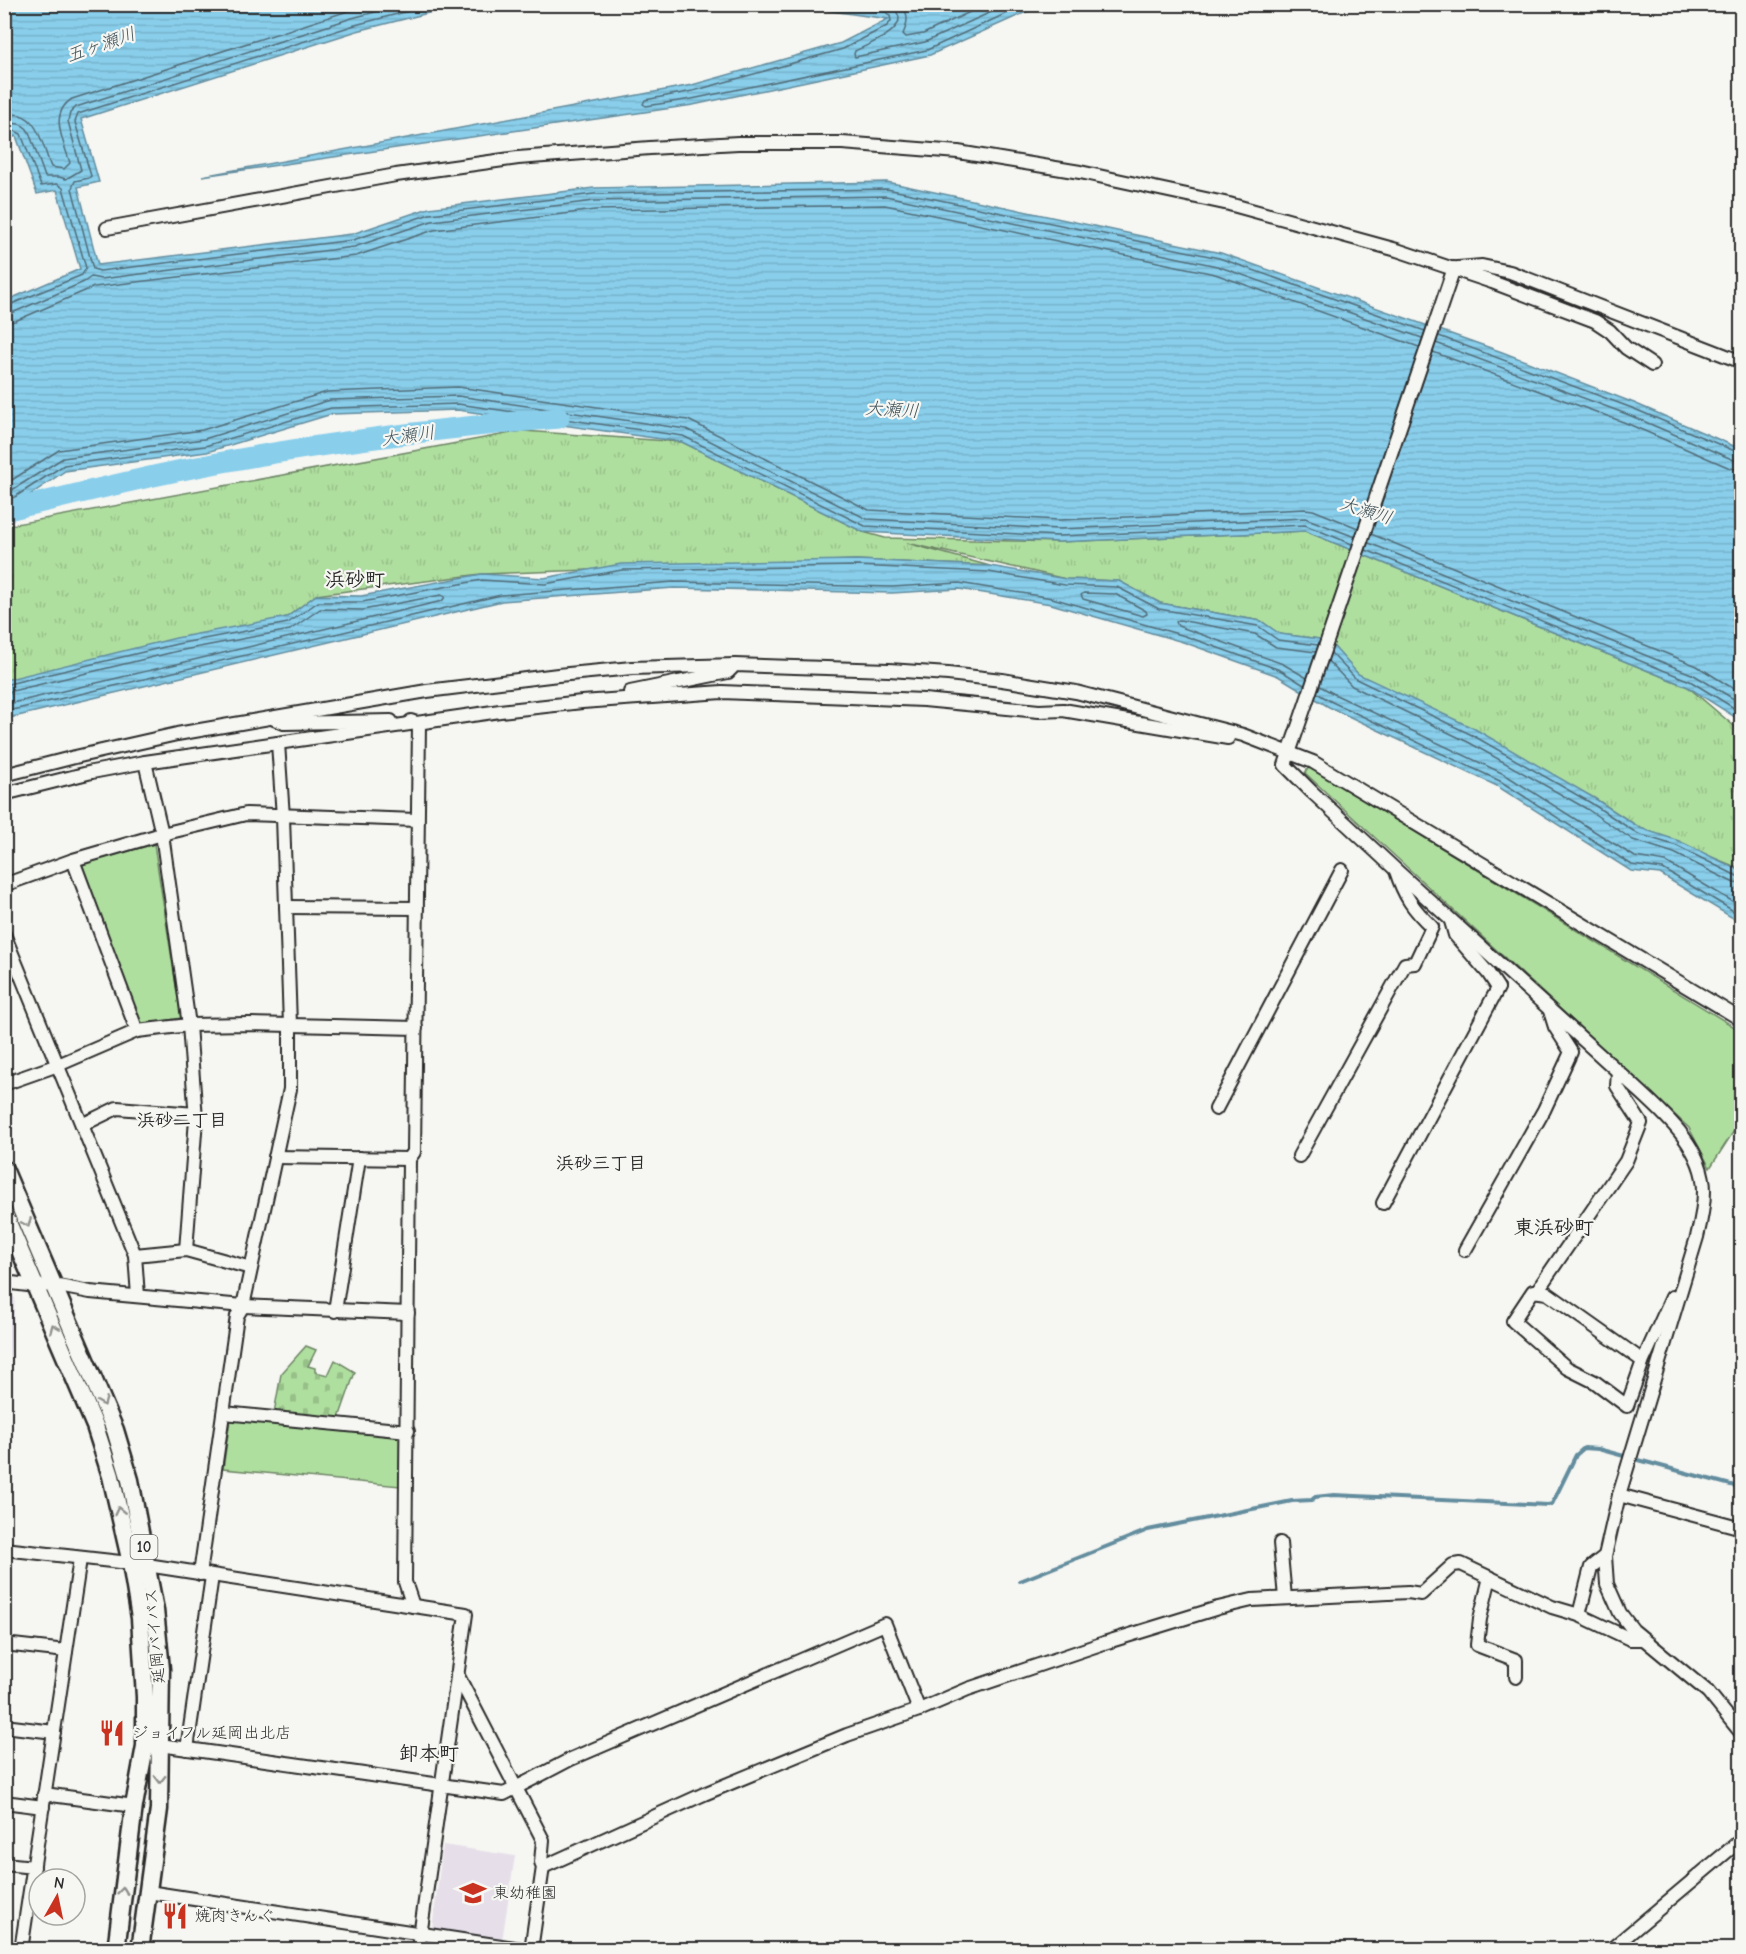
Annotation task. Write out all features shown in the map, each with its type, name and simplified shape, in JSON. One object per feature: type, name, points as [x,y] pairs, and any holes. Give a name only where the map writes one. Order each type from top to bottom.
[{"type":"highway","name":"延岡バイパス","points":[[4,1168],[115,1430],[130,1480],[139,1564],[145,1746],[134,1806],[116,1950]]},
{"type":"highway","name":"延岡バイパス","points":[[4,1213],[95,1426],[155,1610],[161,1669],[159,1809],[140,1950]]},
{"type":"street","points":[[107,228],[396,175],[518,158],[738,143],[843,143],[958,152],[1123,181],[1229,204],[1357,238],[1452,274],[1595,321],[1610,331],[1626,348],[1652,365]]},
{"type":"street","points":[[1452,274],[1482,266],[1510,272],[1742,362]]},
{"type":"street","points":[[1452,274],[1285,765],[1311,792],[1450,920],[1671,1120],[1689,1143],[1702,1174],[1703,1213],[1624,1474],[1605,1556],[1607,1584],[1620,1613],[1633,1630],[1708,1692],[1742,1734]]},
{"type":"street","points":[[4,776],[177,734],[427,691],[558,675],[632,668],[735,665],[889,670],[1002,680],[1076,692],[1291,747],[1742,1020]]},
{"type":"street","points":[[613,700],[622,694],[728,672],[735,665]]},
{"type":"street","points":[[4,795],[92,772],[145,762],[500,711],[582,702],[722,692],[924,700],[1039,711],[1063,710],[1231,739],[1244,735]]},
{"type":"street","points":[[271,718],[284,723],[409,720],[419,724]]},
{"type":"street","points":[[413,1606],[405,1582],[409,1159],[414,1152],[419,724]]},
{"type":"street","points":[[187,1749],[237,1316],[243,1306],[291,1089],[283,817],[278,743]]},
{"type":"street","points":[[145,762],[162,834],[189,1025],[196,1114],[186,1250]]},
{"type":"street","points":[[4,885],[73,860],[162,834],[246,814],[417,820]]},
{"type":"street","points":[[73,860],[137,1031]]},
{"type":"street","points":[[1215,1109],[1342,870]]},
{"type":"street","points":[[1299,1156],[1405,964],[1415,963],[1432,927],[1417,913],[1402,890],[1396,870]]},
{"type":"street","points":[[286,907],[417,908]]},
{"type":"street","points":[[1383,1203],[1498,988],[1455,935],[1450,920]]},
{"type":"street","points":[[4,934],[135,1255],[138,1296]]},
{"type":"street","points":[[1465,1250],[1544,1110],[1571,1052],[1555,1027],[1550,1010]]},
{"type":"street","points":[[4,1084],[58,1065],[137,1031],[189,1025],[416,1028]]},
{"type":"street","points":[[1538,1291],[1626,1161],[1641,1123],[1617,1086],[1618,1071]]},
{"type":"street","points":[[82,1125],[117,1108],[196,1114]]},
{"type":"street","points":[[275,1157],[409,1159]]},
{"type":"street","points":[[336,1311],[359,1158]]},
{"type":"street","points":[[135,1255],[186,1250],[251,1268]]},
{"type":"street","points":[[1642,1361],[1547,1293],[1533,1291],[1512,1321],[1567,1368],[1595,1382],[1627,1406],[1642,1361],[1692,1255]]},
{"type":"street","points":[[4,1282],[36,1286],[53,1285],[90,1292],[243,1306],[408,1313]]},
{"type":"street","points":[[224,1413],[408,1431]]},
{"type":"street","points":[[1619,1495],[1742,1528]]},
{"type":"street","points":[[1280,1544],[1285,1598]]},
{"type":"street","points":[[4,1549],[139,1564],[465,1614],[418,1950]]},
{"type":"street","points":[[1579,1615],[1591,1567],[1605,1556]]},
{"type":"street","points":[[4,1864],[34,1867],[80,1559]]},
{"type":"street","points":[[543,1867],[704,1794],[847,1735],[919,1710],[968,1689],[1104,1643],[1252,1600],[1408,1592],[1421,1594],[1453,1564],[1461,1564],[1552,1607],[1579,1615],[1630,1639],[1642,1639]]},
{"type":"street","points":[[1490,1577],[1480,1618],[1477,1645],[1516,1660],[1516,1677]]},
{"type":"street","points":[[160,1745],[504,1794],[571,1759],[885,1624],[919,1710]]},
{"type":"street","points":[[4,1644],[66,1651]]},
{"type":"street","points":[[148,1892],[530,1950],[543,1867],[541,1862],[543,1840],[457,1674]]},
{"type":"street","points":[[4,1726],[54,1732]]},
{"type":"street","points":[[4,1802],[43,1800],[134,1806]]},
{"type":"street","points":[[1610,1950],[1742,1839]]},
{"type":"street","points":[[21,1950],[27,1912]]},
{"type":"shaded area","points":[[5,1294],[10,1294],[15,1298],[5,1417]]},
{"type":"shaded area","name":"東幼稚園","points":[[443,1845],[515,1856],[502,1941],[432,1929]]},
{"type":"green space","points":[[523,431],[682,442],[863,532],[885,538],[1059,542],[1305,531],[1688,687],[1741,732],[1741,869],[1640,828],[1594,798],[1358,674],[1327,640],[1279,634],[1261,621],[1160,603],[1119,581],[1066,579],[907,543],[990,566],[856,560],[481,574],[316,595],[287,617],[5,689],[5,526]]},
{"type":"green space","points":[[1309,767],[1741,1031],[1741,1120],[1710,1168],[1689,1128],[1305,773]]},
{"type":"green space","points":[[154,844],[181,1018],[140,1025],[82,864]]},
{"type":"green space","points":[[306,1346],[316,1350],[308,1366],[315,1368],[315,1372],[328,1375],[335,1360],[355,1372],[338,1421],[274,1413],[281,1374]]},
{"type":"green space","points":[[230,1420],[400,1437],[400,1486],[223,1469]]},
{"type":"water","name":"五ヶ瀬川","points":[[5,5],[460,5],[357,31],[81,119],[99,182],[78,187],[98,265],[352,234],[429,208],[594,188],[887,182],[1221,253],[1502,352],[1634,403],[1741,449],[1741,721],[1688,687],[1305,531],[1059,542],[863,532],[682,442],[458,410],[332,414],[207,452],[65,471],[5,512],[5,301],[80,269],[57,190],[37,194],[16,136],[5,141]]},
{"type":"water","points":[[789,5],[1042,5],[930,55],[693,105],[202,176],[692,85],[841,43],[888,19]]},
{"type":"water","points":[[856,560],[990,566],[1066,579],[1119,581],[1160,603],[1261,621],[1280,634],[1328,640],[1358,674],[1475,729],[1594,798],[1640,828],[1679,841],[1741,871],[1741,923],[1660,874],[1631,871],[1497,786],[1329,707],[1278,676],[1183,642],[1051,604],[959,589],[892,593],[674,588],[502,601],[5,719],[5,680],[176,638],[287,617],[316,595],[361,596],[482,574],[544,578],[621,564]]},
{"type":"waterway","name":"大瀬川","points":[[4,511],[155,476],[272,453],[463,427],[559,418]]},
{"type":"waterway","points":[[1020,1581],[1148,1530],[1292,1501],[1312,1500],[1315,1497],[1334,1495],[1548,1505],[1552,1504],[1576,1455],[1584,1448],[1598,1449],[1742,1488]]},
{"type":"place","name":"ジョイフル延岡出北店","points":[[112,1733]]},
{"type":"place","name":"東幼稚園","points":[[473,1893]]},
{"type":"place","name":"焼肉きんぐ","points":[[175,1916]]},
{"type":"district","name":"浜砂町","points":[[355,579]]},
{"type":"district","name":"浜砂二丁目","points":[[182,1120]]},
{"type":"district","name":"浜砂三丁目","points":[[601,1163]]},
{"type":"district","name":"東浜砂町","points":[[1554,1227]]},
{"type":"district","name":"卸本町","points":[[429,1753]]}]
